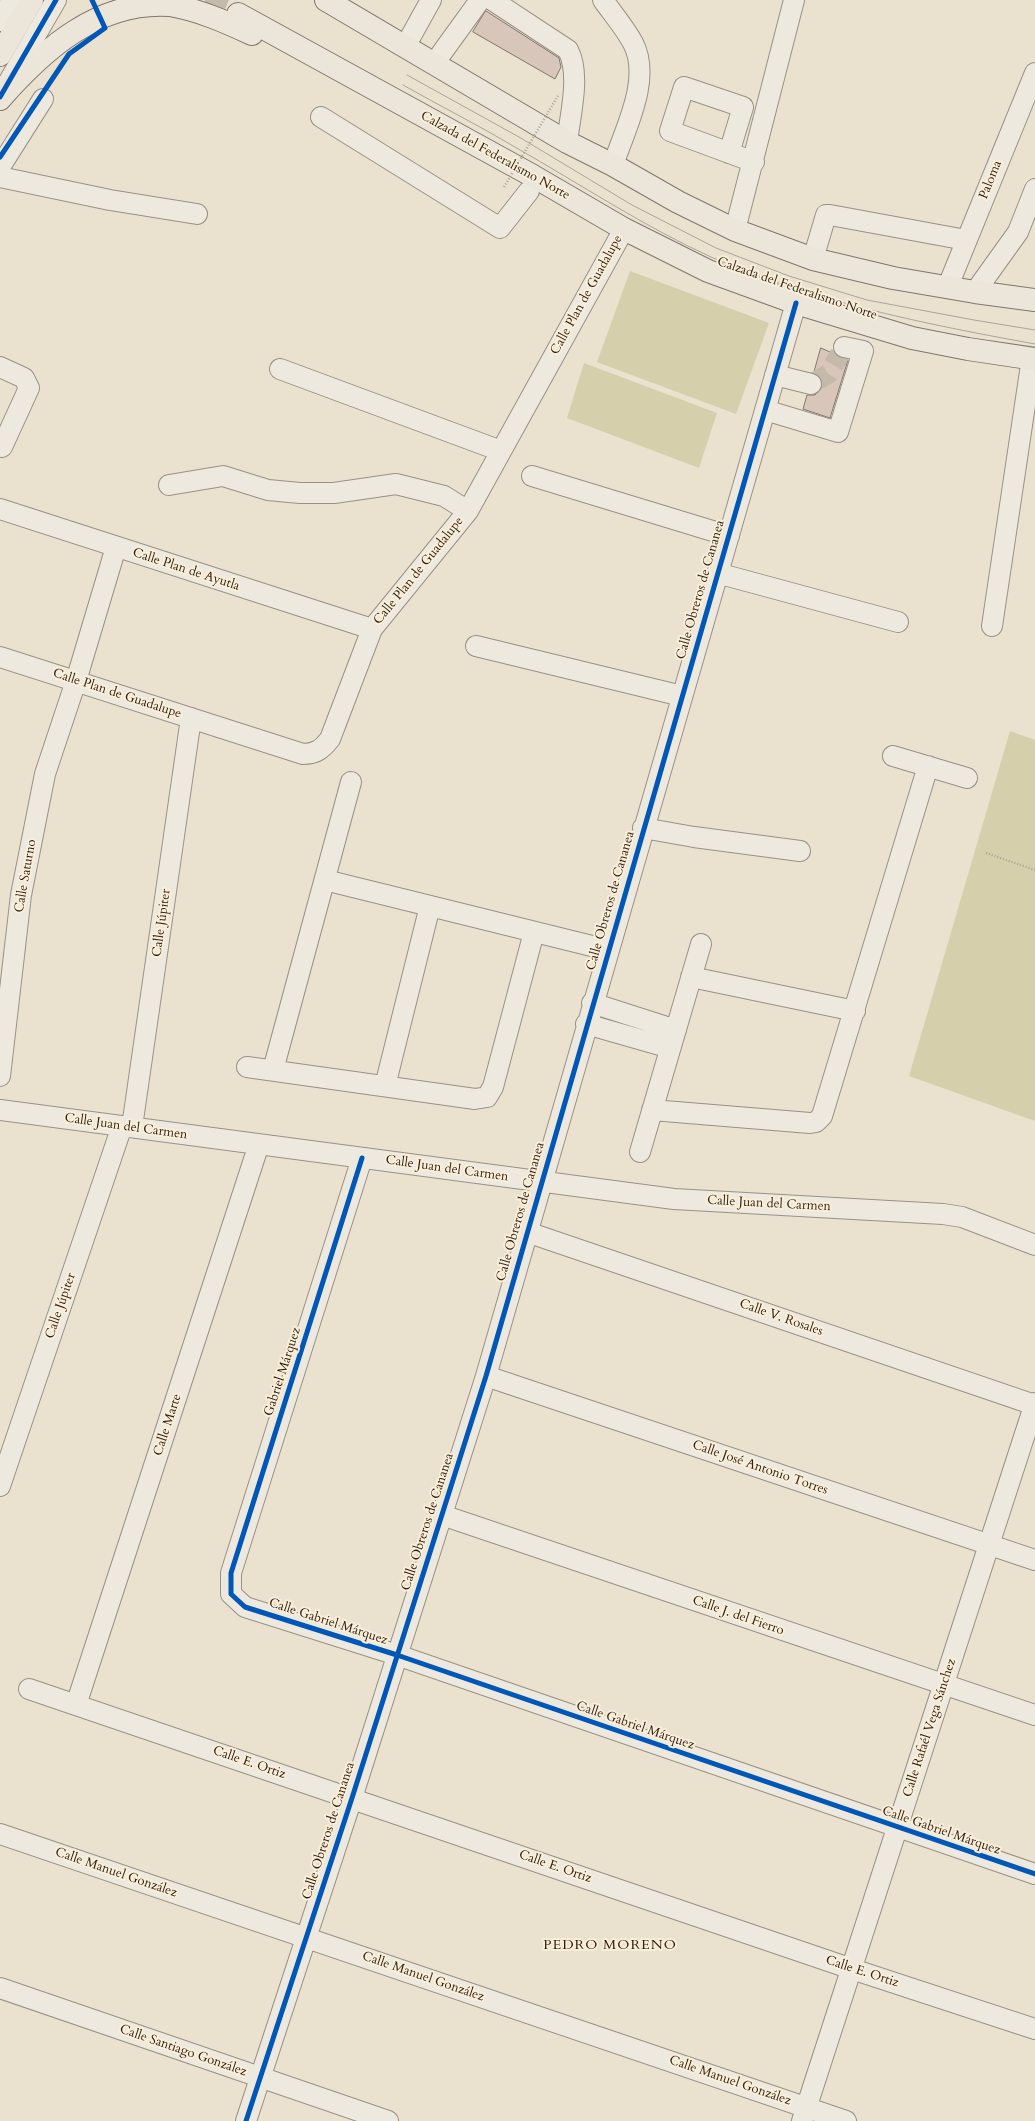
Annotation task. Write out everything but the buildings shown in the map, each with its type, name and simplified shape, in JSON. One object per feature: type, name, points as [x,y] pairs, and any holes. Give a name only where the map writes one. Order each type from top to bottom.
[{"type":"main road","points":[[0,55],[32,0]]},
{"type":"main road","points":[[326,0],[567,142],[613,164],[678,202],[736,230],[812,259],[894,278],[948,286],[975,292],[1035,300]]},
{"type":"main road","points":[[353,0],[441,54],[481,75],[537,124]]},
{"type":"main road","points":[[0,98],[47,50],[63,36],[87,21],[122,7],[152,3],[169,5],[207,15],[266,41],[528,191],[568,196]]},
{"type":"main road","name":"Calzada del Federalismo Norte","points":[[238,14],[568,196],[624,229],[708,271],[796,303],[856,322],[919,339],[968,349],[1034,359]]},
{"type":"street","points":[[0,21],[12,0]]},
{"type":"street","points":[[0,98],[56,0]]},
{"type":"street","points":[[411,36],[432,0]]},
{"type":"street","points":[[441,54],[480,0]]},
{"type":"street","points":[[492,0],[568,50],[571,56],[573,86],[567,142]]},
{"type":"street","points":[[603,0],[633,43],[640,66],[639,89],[613,164]]},
{"type":"street","points":[[736,230],[794,0]]},
{"type":"street","name":"Paloma","points":[[948,286],[1035,73]]},
{"type":"street","points":[[0,167],[43,99]]},
{"type":"street","points":[[320,118],[500,228],[528,191]]},
{"type":"street","points":[[729,152],[754,162]]},
{"type":"street","points":[[0,177],[110,200],[197,214]]},
{"type":"street","points":[[975,292],[1027,231],[1035,189]]},
{"type":"street","points":[[812,259],[826,215],[966,240]]},
{"type":"street","name":"Calle Plan de Guadalupe","points":[[0,657],[303,754],[312,754],[319,751],[330,739],[372,629],[468,511],[624,229]]},
{"type":"street","name":"Calle Obreros de Cananea","points":[[246,2121],[352,1798],[486,1376],[592,1003],[796,303]]},
{"type":"street","points":[[765,410],[838,432],[863,351],[842,350],[856,322]]},
{"type":"street","points":[[992,626],[1034,359]]},
{"type":"street","points":[[0,367],[24,378],[29,384],[29,388],[2,447]]},
{"type":"street","points":[[280,369],[501,451]]},
{"type":"street","points":[[775,375],[810,384]]},
{"type":"street","points":[[169,485],[223,476],[268,490],[300,493],[334,493],[396,484],[444,496],[468,511]]},
{"type":"street","points":[[532,476],[729,536]]},
{"type":"street","name":"Calle Plan de Ayutla","points":[[0,509],[372,629]]},
{"type":"street","name":"Calle Saturno","points":[[0,1076],[21,895],[45,774],[76,681],[116,547]]},
{"type":"street","points":[[718,573],[898,622]]},
{"type":"street","points":[[476,646],[682,696]]},
{"type":"street","name":"Calle Júpiter","points":[[0,1486],[127,1127],[191,718]]},
{"type":"street","points":[[893,756],[967,778]]},
{"type":"street","points":[[652,1110],[810,1123],[816,1122],[822,1116],[928,766]]},
{"type":"street","points":[[273,1070],[351,782]]},
{"type":"street","points":[[643,828],[694,837],[800,851]]},
{"type":"street","points":[[325,880],[608,950]]},
{"type":"street","points":[[385,1086],[430,906]]},
{"type":"street","points":[[247,1067],[475,1099],[487,1097],[493,1087],[534,932]]},
{"type":"street","points":[[640,1152],[701,944]]},
{"type":"street","points":[[691,977],[855,1010]]},
{"type":"street","points":[[592,1003],[676,1030]]},
{"type":"street","points":[[586,1024],[670,1048]]},
{"type":"street","name":"Calle Juan del Carmen","points":[[0,1110],[674,1199],[962,1216],[1035,1245]]},
{"type":"street","name":"Calle Marte","points":[[76,1705],[260,1144]]},
{"type":"street","name":"Gabriel Márquez","points":[[231,1594],[231,1573],[362,1158]]},
{"type":"street","name":"Calle V. Rosales","points":[[527,1232],[1035,1404]]},
{"type":"street","name":"Calle José Antonio Torres","points":[[486,1376],[1035,1560]]},
{"type":"street","name":"Calle Rafaél Vega Sánchez","points":[[804,2114],[1035,1404]]},
{"type":"street","name":"Calle J. del Fierro","points":[[442,1515],[1035,1716]]},
{"type":"street","name":"Calle Gabriel Márquez","points":[[231,1594],[245,1607],[397,1655],[897,1828],[1035,1874]]},
{"type":"street","name":"Calle E. Ortiz","points":[[29,1689],[852,1969],[1035,2029]]},
{"type":"street","name":"Calle Manuel González","points":[[0,1834],[306,1937],[804,2114],[846,2121]]},
{"type":"street","name":"Calle Santiago González","points":[[0,1988],[388,2121]]},
{"type":"path","points":[[504,187],[559,94]]},
{"type":"path","points":[[986,853],[1035,870]]},
{"type":"shaded area","points":[[630,271],[769,323],[736,414],[597,362]]},
{"type":"shaded area","points":[[584,363],[717,413],[699,468],[567,418]]},
{"type":"shaded area","points":[[1010,731],[1035,740],[1035,1121],[909,1076]]},
{"type":"tunnel","points":[[205,0],[238,14]]},
{"type":"tunnel","points":[[811,384],[828,374],[840,354]]},
{"type":"tram line","points":[[407,75],[519,137],[632,205],[716,248],[789,276],[867,300],[1035,330]]},
{"type":"tram line","points":[[403,85],[501,139],[661,232],[711,257],[750,273],[790,287],[870,310],[911,320],[1035,344]]},
{"type":"cycle path","points":[[0,97],[56,0]]},
{"type":"cycle path","points":[[0,157],[69,54],[105,28],[92,0]]},
{"type":"cycle path","points":[[246,2121],[352,1798],[486,1376],[796,303]]},
{"type":"cycle path","points":[[362,1158],[231,1573],[231,1594],[245,1607],[397,1655],[1035,1874]]},
{"type":"district","name":"PEDRO MORENO","points":[[610,1946]]}]
